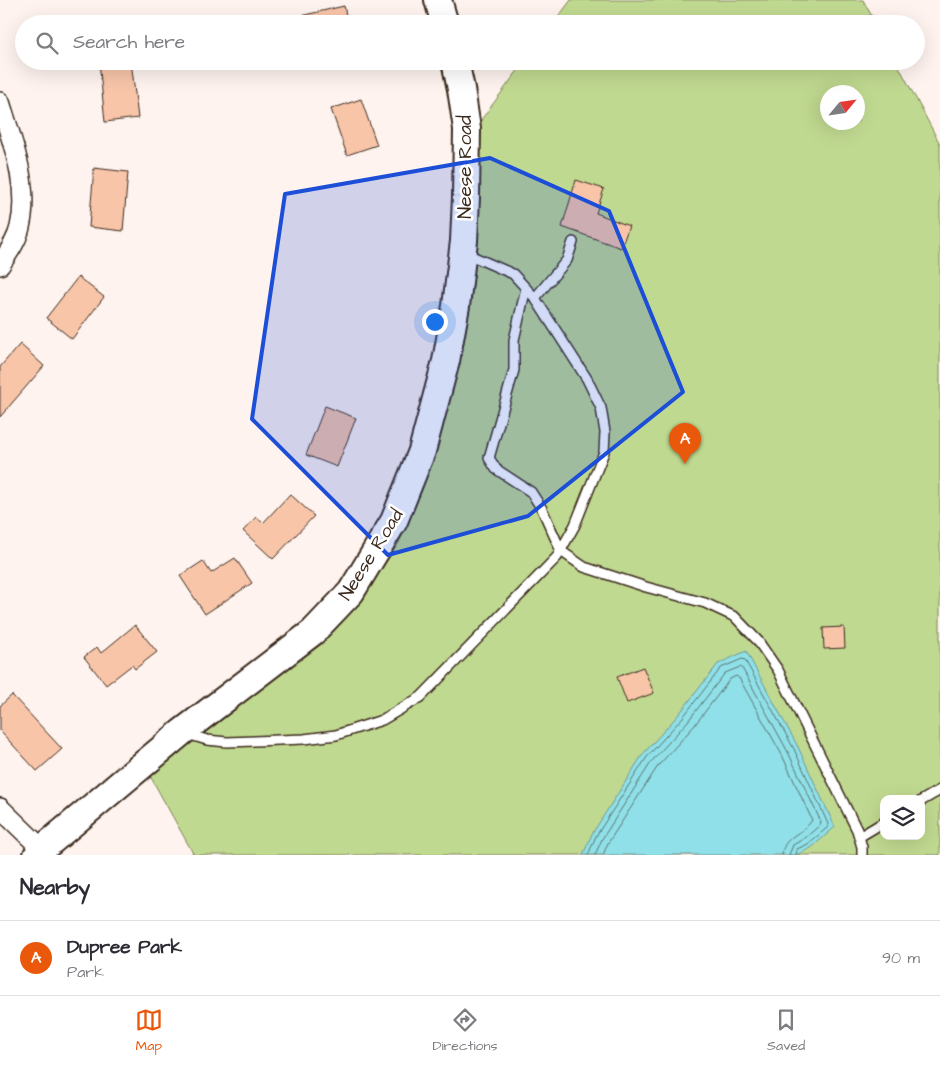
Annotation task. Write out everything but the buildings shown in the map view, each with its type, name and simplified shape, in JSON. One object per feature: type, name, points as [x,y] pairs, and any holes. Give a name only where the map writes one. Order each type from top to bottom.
[{"type":"street","points":[[438,0],[442,15]]},
{"type":"street","name":"Neese Road","points":[[39,852],[182,732],[313,632],[350,592],[394,521],[422,451],[446,361],[462,252],[466,197],[467,129],[457,70]]},
{"type":"street","points":[[0,102],[14,150],[23,193],[20,227],[13,246],[0,264]]},
{"type":"street","points":[[0,808],[39,852]]},
{"type":"lane","points":[[535,298],[566,260],[573,242]]},
{"type":"lane","points":[[182,732],[207,740],[227,742],[304,739],[336,735],[382,720],[421,697],[561,551],[575,525],[604,452],[605,432],[601,408],[587,379],[535,298],[513,274],[462,252]]},
{"type":"lane","points":[[526,288],[514,340],[514,370],[489,458],[496,469],[531,492],[542,509],[561,551],[584,567],[646,587],[706,603],[735,617],[758,641],[778,670],[859,837],[862,855]]},
{"type":"lane","points":[[925,799],[940,790]]},
{"type":"lane","points":[[859,837],[880,824]]},
{"type":"highlighted area","points":[[490,158],[609,211],[683,392],[528,516],[388,555],[252,419],[285,194]]},
{"type":"green space","points":[[571,0],[863,0],[871,15],[560,15]]},
{"type":"green space","points":[[518,70],[901,70],[940,144],[940,855],[194,855],[149,774],[362,597],[399,543],[421,492],[440,435],[457,373],[470,308],[478,245],[481,120]]},
{"type":"water","points":[[746,651],[798,747],[835,827],[811,848],[796,855],[583,855],[592,834],[643,754],[679,714],[718,664]]},
{"type":"place","name":"Dupree Park","points":[[685,464]]}]
